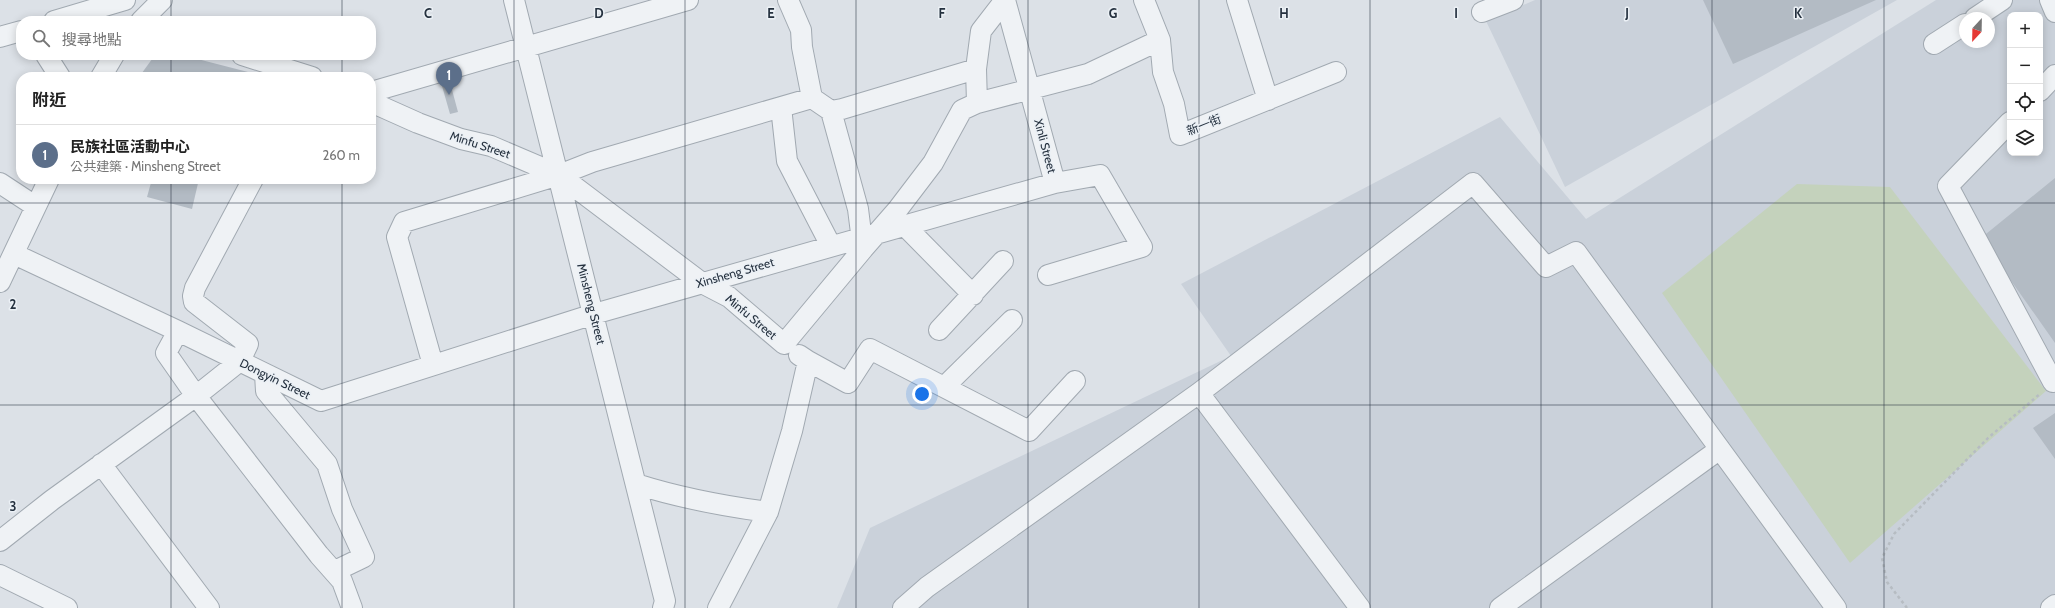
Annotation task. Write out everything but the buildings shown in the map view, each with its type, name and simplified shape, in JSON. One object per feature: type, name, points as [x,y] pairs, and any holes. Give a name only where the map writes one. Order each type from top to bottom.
[{"type":"street","points":[[71,16],[125,0]]},
{"type":"street","points":[[145,16],[162,0]]},
{"type":"street","name":"Minsheng Street","points":[[514,0],[665,601],[663,608]]},
{"type":"street","points":[[788,0],[801,30],[802,47],[812,98],[831,111],[866,240]]},
{"type":"street","points":[[977,103],[976,69],[981,31],[1005,0]]},
{"type":"street","name":"Xinli Street","points":[[866,240],[904,226],[1055,183],[1005,0]]},
{"type":"street","name":"新一街","points":[[1146,0],[1160,40],[1163,72],[1174,104],[1180,135],[1336,72]]},
{"type":"street","points":[[1237,0],[1268,100]]},
{"type":"street","points":[[1482,12],[1513,0]]},
{"type":"street","points":[[1983,12],[2002,0]]},
{"type":"street","points":[[2050,0],[2055,12]]},
{"type":"street","points":[[376,91],[525,48],[678,1]]},
{"type":"street","points":[[1934,44],[1959,28]]},
{"type":"street","name":"Minfu Street","points":[[376,104],[418,123],[461,139],[491,146],[559,175],[702,283],[730,297],[784,344],[866,240],[898,209],[933,163],[962,110],[977,103],[1088,74],[1160,40]]},
{"type":"street","points":[[49,60],[57,72]]},
{"type":"street","points":[[104,72],[111,60]]},
{"type":"street","points":[[258,60],[296,72]]},
{"type":"street","points":[[831,111],[976,69]]},
{"type":"street","points":[[2043,88],[2055,75]]},
{"type":"street","points":[[433,365],[397,236],[404,222],[559,175],[592,162],[812,98]]},
{"type":"street","points":[[781,107],[787,161],[831,246]]},
{"type":"street","points":[[2007,125],[1948,186],[2054,382]]},
{"type":"street","points":[[1048,275],[1142,247],[1100,175],[1055,183]]},
{"type":"street","points":[[0,183],[35,206]]},
{"type":"street","points":[[903,608],[927,587],[1199,393],[1473,183],[1546,266],[1576,252],[1836,608]]},
{"type":"street","points":[[0,282],[46,184]]},
{"type":"street","points":[[0,542],[102,464],[196,396],[240,361],[248,344],[194,302],[193,296],[195,288],[250,184]]},
{"type":"street","points":[[904,226],[973,295]]},
{"type":"street","name":"Xinsheng Street","points":[[594,314],[831,246],[866,240]]},
{"type":"street","name":"Dongyin Street","points":[[14,254],[178,331],[321,401],[594,314]]},
{"type":"street","points":[[939,330],[1003,261]]},
{"type":"street","points":[[944,387],[1012,320]]},
{"type":"street","points":[[178,331],[166,353],[196,396],[318,555],[335,571],[342,581],[352,608]]},
{"type":"street","points":[[784,344],[808,361],[848,383],[870,349],[1028,431],[1075,381]]},
{"type":"street","points":[[718,608],[768,512],[792,431],[808,361]]},
{"type":"street","points":[[265,374],[266,391],[327,464],[342,509],[364,558],[335,571]]},
{"type":"street","points":[[1199,393],[1360,608]]},
{"type":"street","points":[[1500,608],[1720,449]]},
{"type":"street","points":[[102,464],[209,608]]},
{"type":"street","points":[[636,484],[666,494],[708,503],[768,512]]},
{"type":"street","points":[[0,575],[67,608]]},
{"type":"street","points":[[2051,608],[2055,605]]},
{"type":"path","points":[[1907,608],[1887,582],[1882,558],[1894,534],[1988,438],[2054,382]]},
{"type":"shaded area","points":[[1535,0],[1897,0],[1565,187],[1486,21]]},
{"type":"shaded area","points":[[1936,0],[2055,0],[2055,608],[837,608],[870,528],[1231,356],[1181,284],[1500,117],[1586,219]]},
{"type":"green space","points":[[1797,184],[1890,187],[2046,391],[1850,563],[1662,293]]},
{"type":"place","name":"民族社區活動中心","points":[[449,95]]}]
